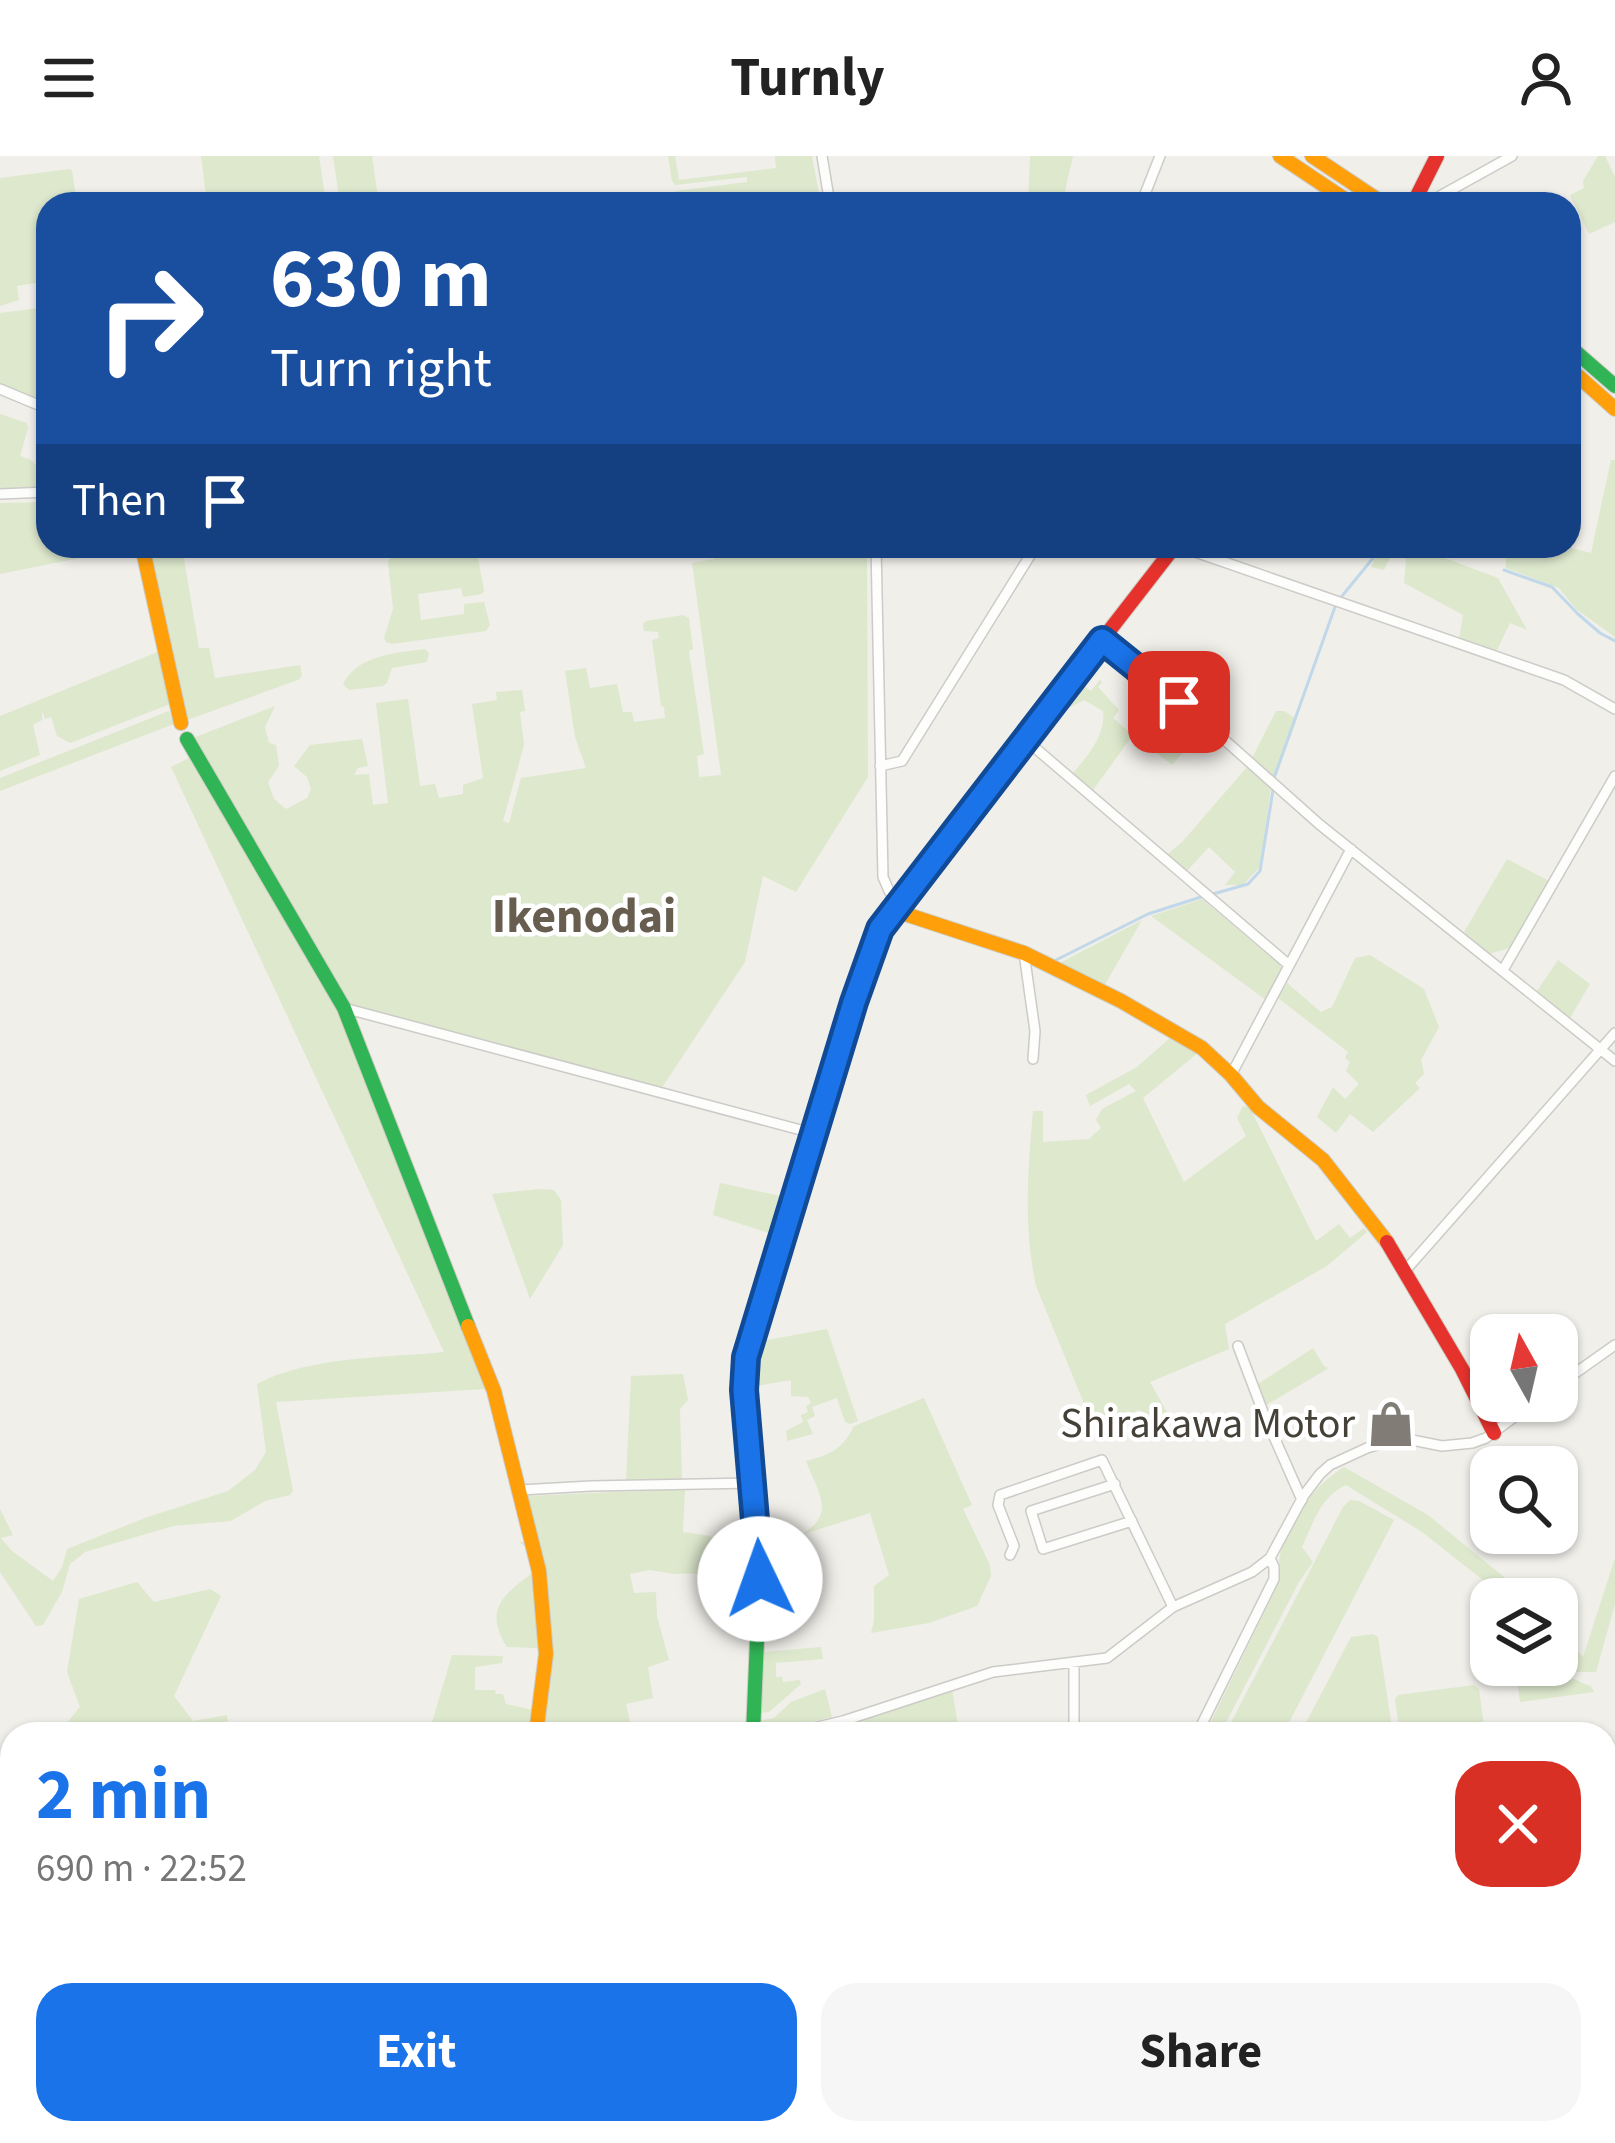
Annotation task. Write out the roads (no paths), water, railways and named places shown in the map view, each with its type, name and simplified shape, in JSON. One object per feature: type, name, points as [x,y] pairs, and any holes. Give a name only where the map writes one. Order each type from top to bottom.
[{"type":"main road","points":[[1280,156],[1334,192]]},
{"type":"main road","points":[[1312,156],[1366,192]]},
{"type":"main road","points":[[1419,192],[1437,156]]},
{"type":"main road","points":[[1581,356],[1615,386]]},
{"type":"main road","points":[[1581,379],[1615,409]]},
{"type":"main road","points":[[145,558],[181,723]]},
{"type":"main road","points":[[754,1722],[760,1603],[744,1390],[746,1357],[867,958],[896,907],[1167,558]]},
{"type":"main road","points":[[187,739],[344,1008],[491,1383],[539,1571],[546,1654],[538,1722]]},
{"type":"main road","points":[[896,907],[1024,953],[1202,1048],[1258,1107],[1323,1160],[1384,1238],[1494,1433]]},
{"type":"street","points":[[823,156],[828,192]]},
{"type":"street","points":[[1146,192],[1160,156]]},
{"type":"street","points":[[1447,192],[1512,156]]},
{"type":"street","points":[[0,389],[36,404]]},
{"type":"street","points":[[0,494],[36,492]]},
{"type":"street","points":[[876,558],[883,877],[896,907]]},
{"type":"street","points":[[880,766],[902,761],[1029,558]]},
{"type":"street","points":[[1211,558],[1564,680],[1615,710]]},
{"type":"street","points":[[1102,640],[1615,1061]]},
{"type":"street","points":[[1027,741],[1289,965]]},
{"type":"street","points":[[1503,970],[1615,776]]},
{"type":"street","points":[[1231,1075],[1351,849]]},
{"type":"street","points":[[1024,953],[1035,1031],[1033,1059]]},
{"type":"street","points":[[344,1008],[812,1133]]},
{"type":"street","points":[[1404,1272],[1615,1033]]},
{"type":"street","points":[[1578,1371],[1615,1345]]},
{"type":"street","points":[[1238,1346],[1301,1500]]},
{"type":"street","points":[[839,1722],[993,1672],[1113,1655],[1173,1607],[1252,1572],[1270,1558],[1301,1500],[1330,1465],[1366,1448],[1399,1440],[1442,1446],[1481,1440],[1508,1422]]},
{"type":"street","points":[[1010,1555],[1014,1546],[998,1504],[1000,1495],[1102,1460],[1173,1607]]},
{"type":"street","points":[[520,1490],[753,1483]]},
{"type":"street","points":[[1115,1484],[1031,1511],[1043,1549],[1132,1521]]},
{"type":"street","points":[[1203,1722],[1274,1579],[1270,1558]]},
{"type":"street","points":[[1074,1722],[1075,1663]]},
{"type":"waterway","points":[[1342,596],[1373,558]]},
{"type":"waterway","points":[[1504,570],[1552,587],[1600,633],[1615,641]]},
{"type":"waterway","points":[[1274,778],[1335,607]]},
{"type":"waterway","points":[[1213,894],[1248,884],[1260,871],[1273,790]]},
{"type":"waterway","points":[[1054,961],[1148,914],[1201,897]]},
{"type":"place","name":"Shirakawa Motor","points":[[1391,1424]]},
{"type":"district","name":"Ikenodai","points":[[584,917]]}]
